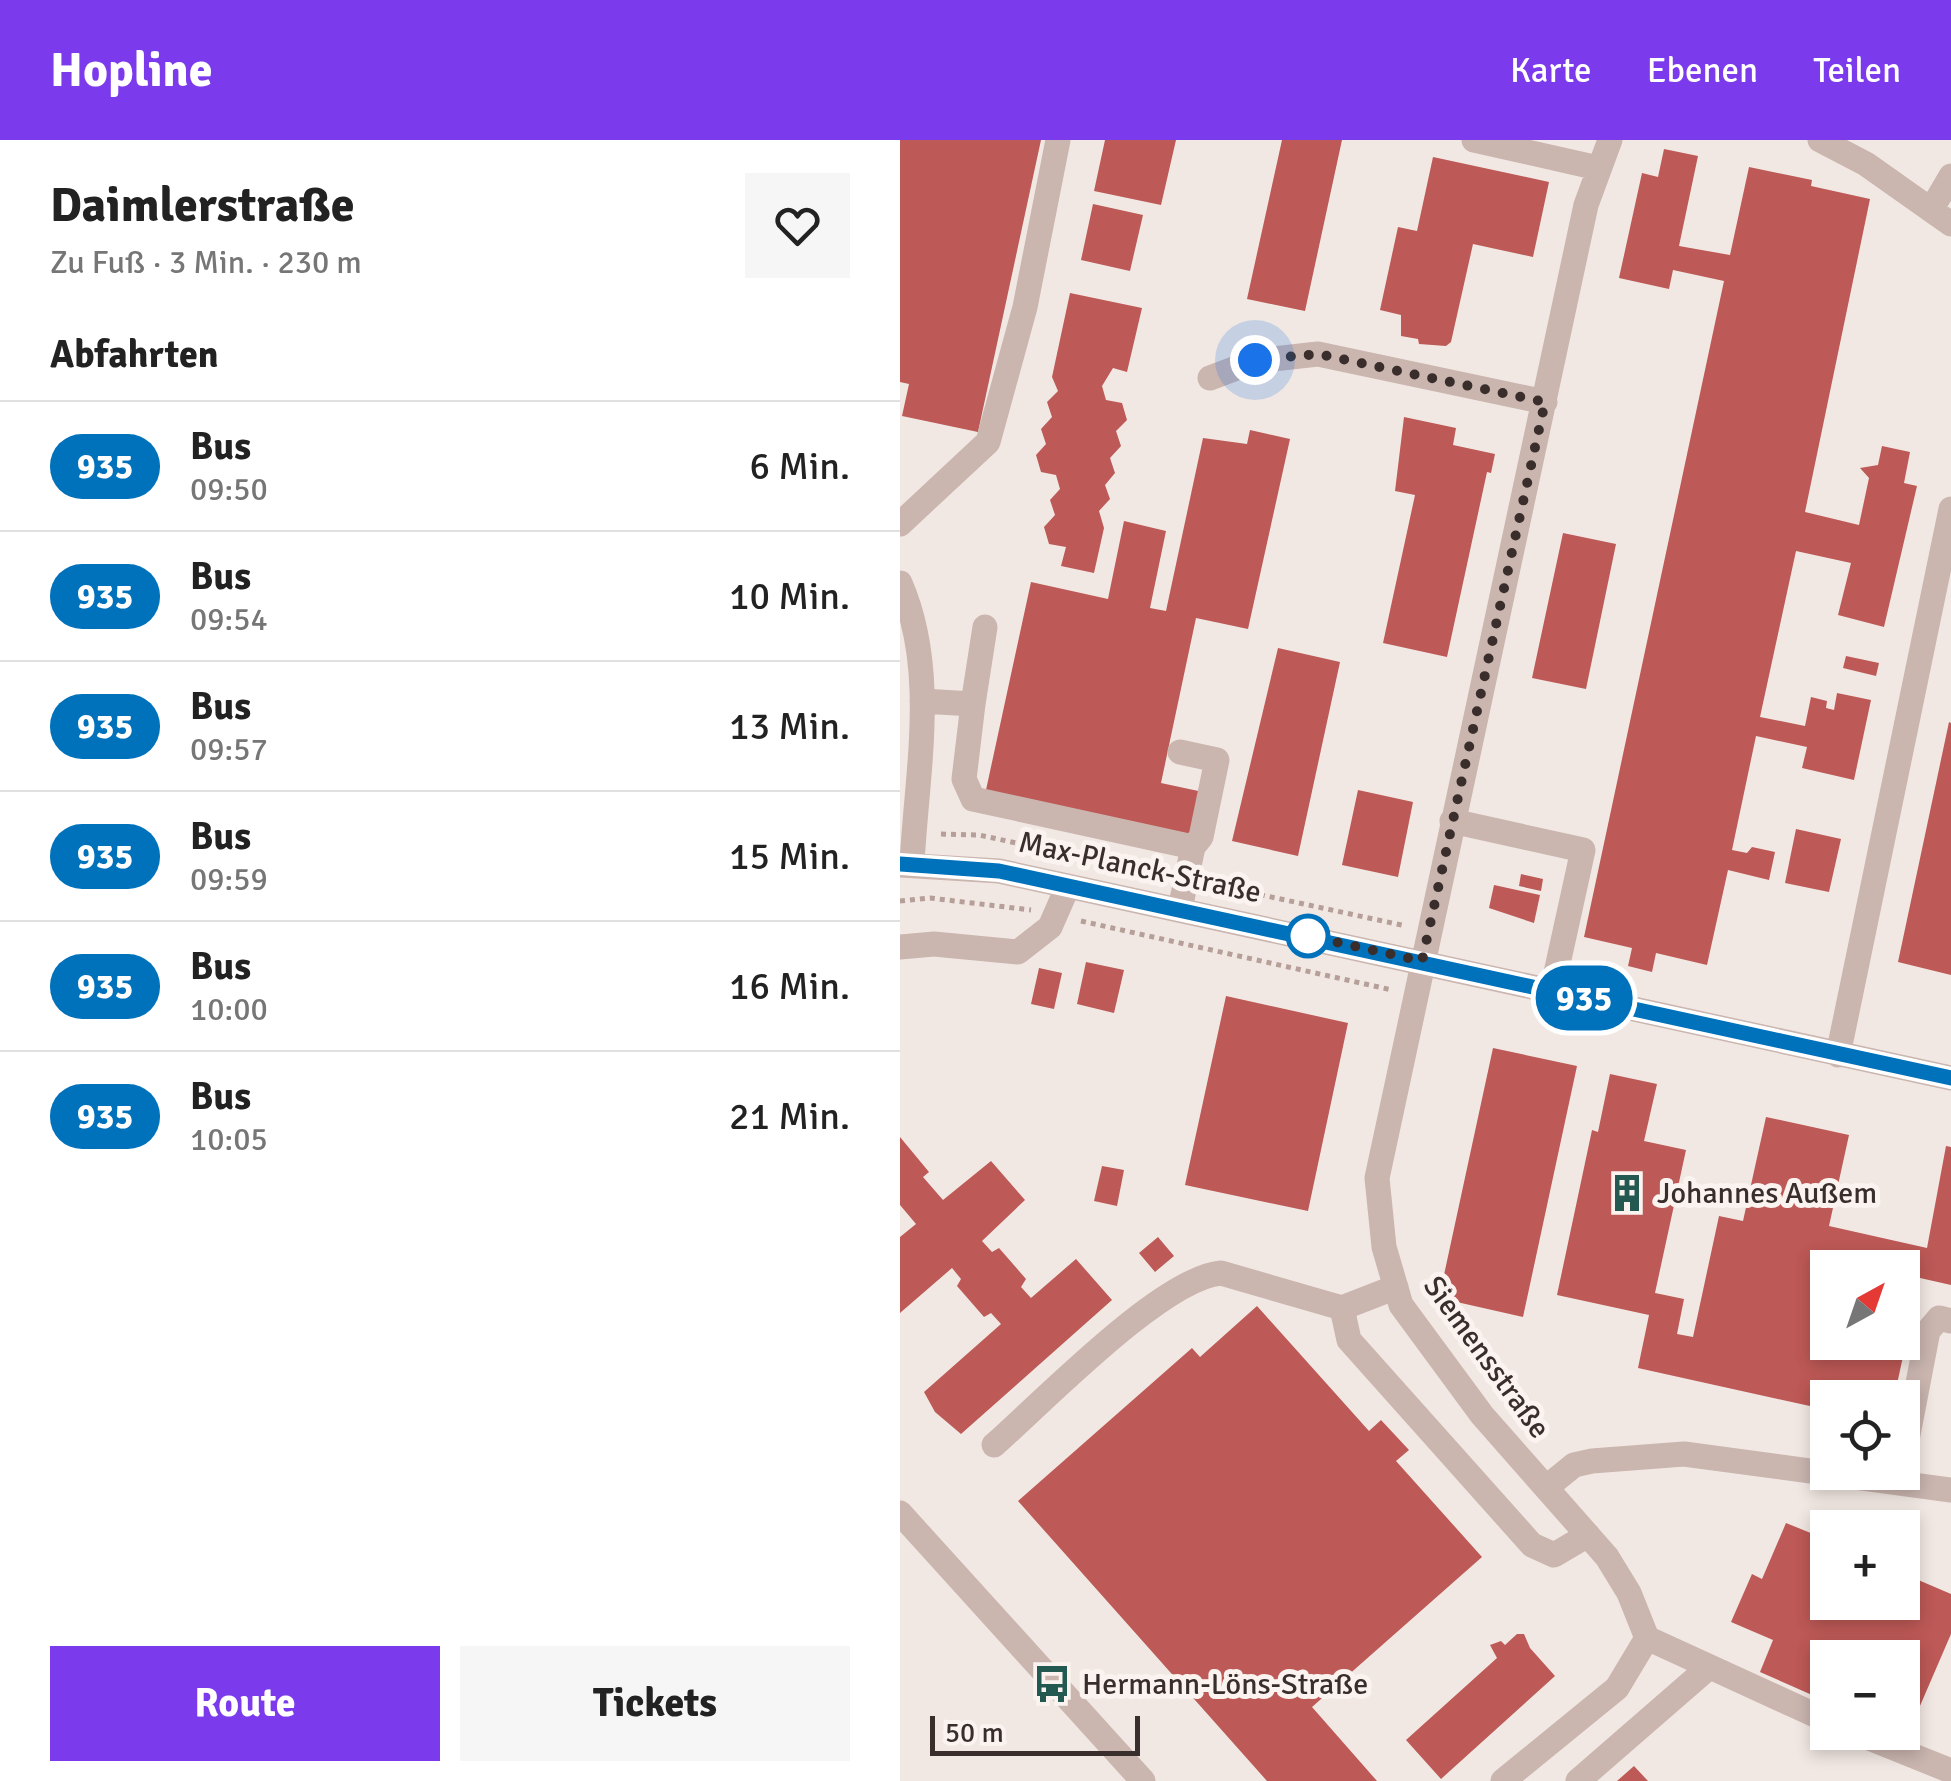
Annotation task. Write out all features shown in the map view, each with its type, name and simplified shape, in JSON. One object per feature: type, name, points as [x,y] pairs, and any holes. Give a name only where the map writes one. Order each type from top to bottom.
[{"type":"street","points":[[900,524],[988,442],[1025,308],[1058,140]]},
{"type":"street","points":[[1474,140],[1598,168]]},
{"type":"street","name":"Siemensstraße","points":[[1610,140],[1586,205],[1376,1178],[1384,1246],[1401,1304],[1482,1415],[1588,1535],[1629,1593],[1647,1638]]},
{"type":"street","points":[[1820,140],[1866,164],[1941,217],[1951,176]]},
{"type":"street","points":[[1210,378],[1255,360],[1318,354],[1545,402]]},
{"type":"street","points":[[1838,1054],[1951,509]]},
{"type":"street","points":[[900,582],[916,618],[922,701],[906,864]]},
{"type":"street","points":[[985,627],[964,779],[973,799],[1194,847]]},
{"type":"street","points":[[922,701],[973,704]]},
{"type":"street","points":[[1180,752],[1217,760],[1180,908]]},
{"type":"street","points":[[1452,821],[1583,850],[1552,990]]},
{"type":"street","name":"Max-Planck-Straße","points":[[906,864],[999,871],[1180,908],[1951,1078]]},
{"type":"street","points":[[900,947],[943,944],[1010,954],[1040,938],[1058,916],[1068,886]]},
{"type":"street","points":[[994,1445],[1166,1295],[1202,1274],[1221,1272],[1342,1308],[1396,1287]]},
{"type":"street","points":[[1342,1308],[1350,1340],[1532,1545],[1541,1553],[1554,1554],[1588,1535]]},
{"type":"street","points":[[1919,1380],[1928,1331],[1939,1318],[1951,1320]]},
{"type":"street","points":[[1546,1487],[1574,1465],[1684,1454],[1810,1466]]},
{"type":"street","points":[[1920,1480],[1951,1490]]},
{"type":"street","points":[[900,1513],[1143,1781]]},
{"type":"street","points":[[1502,1781],[1616,1688],[1647,1638],[1810,1713]]},
{"type":"street","points":[[1578,1781],[1708,1668]]},
{"type":"street","points":[[1899,1750],[1951,1771]]},
{"type":"path","points":[[900,900],[995,903],[1415,994]]},
{"type":"building","points":[[900,140],[1041,140],[978,432],[902,416],[909,384],[900,382]]},
{"type":"building","points":[[1105,140],[1176,140],[1161,205],[1094,191]]},
{"type":"building","points":[[1282,140],[1342,140],[1305,311],[1247,299]]},
{"type":"building","points":[[1664,149],[1698,156],[1679,246],[1730,255],[1749,167],[1812,180],[1811,186],[1870,199],[1805,512],[1859,525],[1869,478],[1860,468],[1878,465],[1882,446],[1910,452],[1904,483],[1917,486],[1884,627],[1838,615],[1851,563],[1796,551],[1760,717],[1805,726],[1811,697],[1827,701],[1826,708],[1834,710],[1837,693],[1871,700],[1854,780],[1802,768],[1807,747],[1756,736],[1732,850],[1747,853],[1752,847],[1775,852],[1769,880],[1728,870],[1707,965],[1656,953],[1652,972],[1628,966],[1632,948],[1584,937],[1724,281],[1673,270],[1669,289],[1619,278],[1642,173],[1658,177]]},
{"type":"building","points":[[1433,157],[1549,182],[1533,257],[1473,244],[1451,342],[1446,346],[1419,344],[1418,339],[1401,336],[1401,315],[1380,310],[1398,227],[1417,231]]},
{"type":"building","points":[[1093,204],[1143,215],[1130,271],[1081,260]]},
{"type":"building","points":[[1070,293],[1142,308],[1127,372],[1113,368],[1102,386],[1106,400],[1122,403],[1127,420],[1116,431],[1121,446],[1110,458],[1115,473],[1105,485],[1110,499],[1099,511],[1104,528],[1094,573],[1061,566],[1066,547],[1049,544],[1044,527],[1055,515],[1050,500],[1060,489],[1056,475],[1041,472],[1036,455],[1046,444],[1041,429],[1052,417],[1047,402],[1058,391],[1052,377]]},
{"type":"building","points":[[1404,417],[1456,428],[1453,445],[1495,454],[1491,473],[1487,472],[1447,657],[1383,643],[1415,495],[1395,491]]},
{"type":"building","points":[[1250,430],[1290,439],[1248,629],[1196,618],[1161,783],[1203,792],[1194,835],[986,790],[1031,582],[1108,599],[1124,521],[1166,531],[1150,608],[1166,611],[1203,438],[1247,444]]},
{"type":"building","points":[[1563,533],[1616,544],[1586,689],[1532,678]]},
{"type":"building","points":[[1278,648],[1340,662],[1298,856],[1232,841]]},
{"type":"building","points":[[1846,656],[1879,663],[1876,676],[1843,668]]},
{"type":"building","points":[[1951,723],[1951,975],[1898,962]]},
{"type":"building","points":[[1358,790],[1413,802],[1398,877],[1342,865]]},
{"type":"building","points":[[1796,829],[1841,839],[1829,892],[1785,883]]},
{"type":"building","points":[[1521,874],[1543,879],[1541,891],[1519,886]]},
{"type":"building","points":[[1494,885],[1540,895],[1534,923],[1489,908]]},
{"type":"building","points":[[1086,962],[1124,970],[1114,1013],[1077,1004]]},
{"type":"building","points":[[1039,968],[1062,973],[1054,1009],[1031,1004]]},
{"type":"building","points":[[1226,996],[1348,1023],[1308,1211],[1185,1185]]},
{"type":"building","points":[[1493,1048],[1577,1066],[1523,1317],[1439,1298]]},
{"type":"building","points":[[1610,1074],[1657,1084],[1644,1141],[1686,1150],[1655,1293],[1684,1299],[1677,1334],[1693,1337],[1719,1216],[1743,1221],[1766,1117],[1849,1135],[1829,1226],[1927,1248],[1946,1146],[1951,1147],[1951,1285],[1920,1278],[1920,1250],[1810,1250],[1810,1360],[1902,1360],[1898,1380],[1810,1380],[1810,1406],[1638,1368],[1649,1315],[1557,1295],[1592,1130],[1598,1132]]},
{"type":"building","points":[[900,1137],[929,1172],[923,1177],[943,1200],[991,1161],[1025,1200],[982,1241],[992,1252],[999,1248],[1026,1279],[1021,1287],[1031,1298],[1076,1259],[1112,1300],[961,1434],[935,1412],[924,1392],[1001,1324],[991,1313],[984,1317],[957,1286],[961,1279],[952,1268],[900,1313],[900,1237],[916,1224],[900,1205]]},
{"type":"building","points":[[1102,1166],[1124,1170],[1117,1206],[1094,1201]]},
{"type":"building","points":[[1158,1237],[1174,1256],[1155,1272],[1139,1253]]},
{"type":"building","points":[[1257,1306],[1369,1431],[1381,1420],[1409,1450],[1396,1461],[1482,1557],[1312,1707],[1377,1781],[1267,1781],[1018,1501],[1192,1348],[1200,1357]]},
{"type":"building","points":[[1786,1523],[1810,1533],[1810,1620],[1920,1620],[1920,1581],[1951,1594],[1951,1634],[1920,1706],[1920,1640],[1810,1640],[1810,1694],[1760,1672],[1773,1640],[1731,1622],[1752,1574],[1762,1579]]},
{"type":"building","points":[[1517,1634],[1524,1634],[1530,1648],[1555,1676],[1441,1779],[1406,1740],[1497,1658],[1490,1645],[1501,1641],[1505,1645]]},
{"type":"building","points":[[1634,1766],[1648,1781],[1617,1781]]},
{"type":"bus line","name":"935","points":[[900,864],[999,871],[1951,1078]]},
{"type":"place","name":"Johannes Außem","points":[[1627,1193]]},
{"type":"place","name":"Hermann-Löns-Straße","points":[[1052,1684]]},
{"type":"route","points":[[1255,360],[1318,354],[1545,402],[1422,961],[1308,936]]}]
